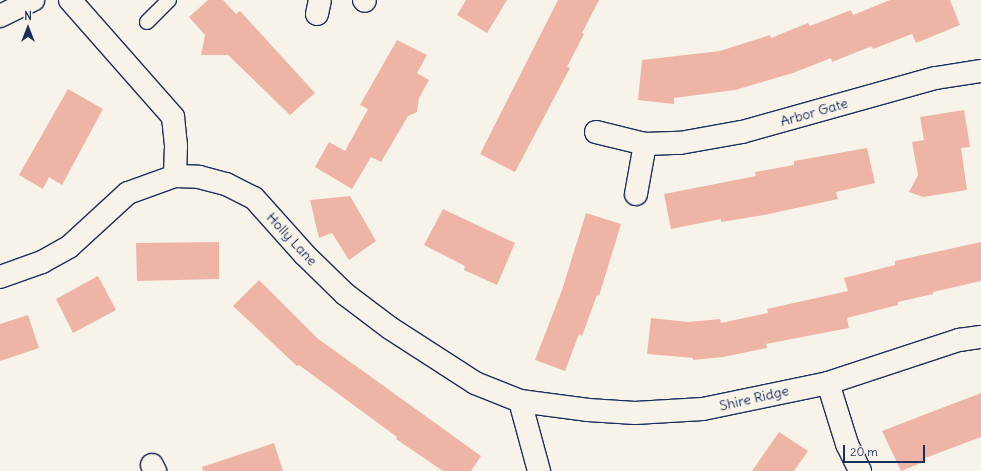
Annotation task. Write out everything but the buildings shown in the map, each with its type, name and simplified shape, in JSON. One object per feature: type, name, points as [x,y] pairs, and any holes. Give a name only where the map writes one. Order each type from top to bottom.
[{"type":"street","points":[[0,16],[33,0]]},
{"type":"street","points":[[0,277],[42,262],[69,247],[128,193],[175,176],[176,146],[173,116],[70,0]]},
{"type":"street","name":"Arbor Gate","points":[[596,132],[645,144],[680,143],[742,132],[936,78],[981,71]]},
{"type":"street","points":[[636,194],[645,144]]},
{"type":"street","name":"Holly Lane","points":[[175,176],[199,177],[226,184],[254,198],[305,255],[345,294],[390,328],[476,383],[520,401]]},
{"type":"street","name":"Shire Ridge","points":[[520,401],[588,410],[635,413],[703,410],[828,383],[959,340],[981,337]]},
{"type":"street","points":[[828,383],[847,444],[860,471]]},
{"type":"street","points":[[520,401],[540,471]]},
{"type":"lane","points":[[147,22],[169,0]]}]
